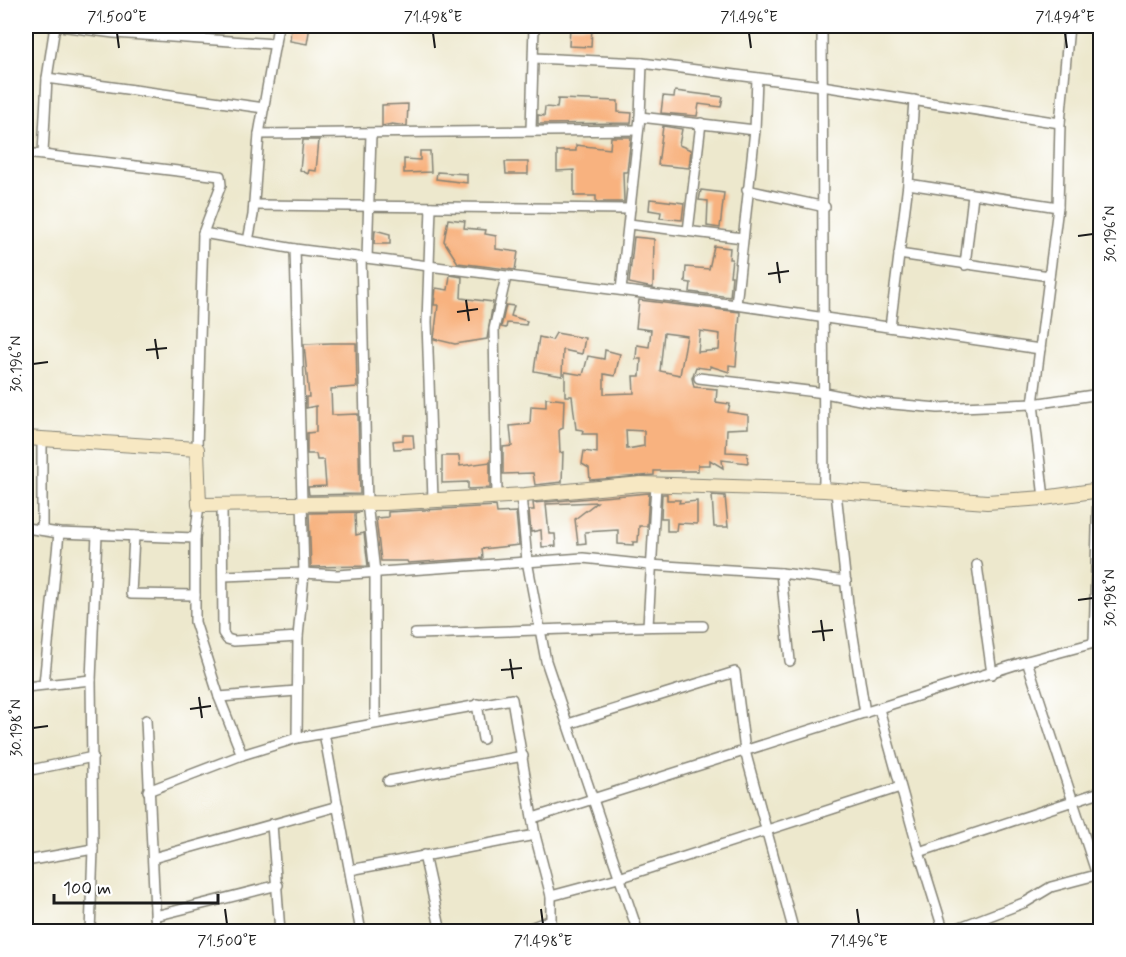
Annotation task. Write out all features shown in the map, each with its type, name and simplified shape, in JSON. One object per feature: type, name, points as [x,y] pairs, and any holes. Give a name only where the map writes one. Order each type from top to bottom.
[{"type":"street","points":[[43,153],[47,78],[55,26]]},
{"type":"street","points":[[60,26],[114,33],[275,44]]},
{"type":"street","points":[[248,241],[254,205],[260,134],[278,26]]},
{"type":"street","points":[[531,130],[534,26]]},
{"type":"street","points":[[822,26],[825,393],[830,491],[865,713]]},
{"type":"street","points":[[1044,498],[1033,404],[1058,207],[1060,123],[1069,26]]},
{"type":"street","points":[[534,58],[642,63],[822,86],[1060,123]]},
{"type":"street","points":[[621,290],[640,117],[642,63]]},
{"type":"street","points":[[47,78],[264,108]]},
{"type":"street","points":[[736,305],[755,130],[757,78]]},
{"type":"street","points":[[891,327],[908,184],[914,100]]},
{"type":"street","points":[[640,117],[755,130]]},
{"type":"street","points":[[688,231],[701,123]]},
{"type":"street","points":[[260,134],[638,130]]},
{"type":"street","points":[[371,134],[369,207],[364,258],[367,503],[375,572],[375,723]]},
{"type":"street","points":[[26,153],[43,153],[220,176],[221,185],[203,232],[195,622],[219,697],[242,755]]},
{"type":"street","points":[[908,184],[1058,207]]},
{"type":"street","points":[[747,190],[825,207]]},
{"type":"street","points":[[965,265],[973,195]]},
{"type":"street","points":[[254,205],[630,209]]},
{"type":"street","points":[[431,207],[427,322],[433,500]]},
{"type":"street","points":[[629,224],[743,238]]},
{"type":"street","points":[[203,232],[295,249],[736,305],[1040,349]]},
{"type":"street","points":[[295,249],[304,573],[298,637],[297,738]]},
{"type":"street","points":[[899,254],[1049,276]]},
{"type":"street","points":[[497,496],[494,329],[506,277]]},
{"type":"street","points":[[699,378],[825,393],[870,402],[938,408],[1033,404],[1101,394]]},
{"type":"street","points":[[26,438],[197,449]]},
{"type":"street","points":[[42,438],[42,530]]},
{"type":"street","points":[[199,505],[367,503],[656,485],[830,491],[987,502],[1044,498],[1099,490],[1097,642],[1028,661],[595,801],[533,818]]},
{"type":"street","points":[[648,626],[656,485]]},
{"type":"street","points":[[521,495],[527,561],[546,661],[622,877],[638,932]]},
{"type":"street","points":[[222,504],[223,633],[227,639],[234,641],[298,637]]},
{"type":"street","points":[[26,528],[59,532],[195,538]]},
{"type":"street","points":[[44,684],[59,532]]},
{"type":"street","points":[[90,932],[93,849],[91,680],[97,534]]},
{"type":"street","points":[[134,536],[131,594],[195,595]]},
{"type":"street","points":[[223,576],[337,574],[460,568],[582,558],[650,565],[781,573],[846,581]]},
{"type":"street","points":[[977,565],[992,674]]},
{"type":"street","points":[[781,573],[790,662]]},
{"type":"street","points":[[415,634],[541,632],[600,626],[703,626]]},
{"type":"street","points":[[879,709],[919,852],[946,932],[1026,902],[1051,887],[1100,878],[1028,661]]},
{"type":"street","points":[[568,724],[735,672],[745,751],[794,932]]},
{"type":"street","points":[[26,687],[91,680]]},
{"type":"street","points":[[219,697],[297,691]]},
{"type":"street","points":[[148,791],[242,755],[297,738],[512,699],[535,835],[551,896],[552,920],[519,932]]},
{"type":"street","points":[[477,704],[483,739]]},
{"type":"street","points":[[146,720],[156,932]]},
{"type":"street","points":[[324,733],[361,932]]},
{"type":"street","points":[[388,781],[523,756]]},
{"type":"street","points":[[26,771],[93,758]]},
{"type":"street","points":[[551,896],[622,877],[900,787]]},
{"type":"street","points":[[919,852],[1101,792]]},
{"type":"street","points":[[153,858],[338,806]]},
{"type":"street","points":[[272,824],[280,932]]},
{"type":"street","points":[[350,870],[535,835]]},
{"type":"street","points":[[26,861],[93,849]]},
{"type":"street","points":[[424,855],[441,932]]},
{"type":"street","points":[[155,916],[278,885]]},
{"type":"street","points":[[663,932],[711,928],[715,932]]},
{"type":"building","points":[[291,26],[310,26],[307,44],[290,41]]},
{"type":"building","points":[[570,26],[592,26],[591,47],[569,46]]},
{"type":"building","points":[[675,91],[723,97],[721,107],[699,104],[697,116],[661,113],[663,96],[674,97]]},
{"type":"building","points":[[558,99],[618,101],[618,112],[632,113],[631,123],[538,124],[538,115],[544,116],[545,107],[557,108]]},
{"type":"building","points":[[408,104],[407,126],[392,124],[382,126],[382,105]]},
{"type":"building","points":[[663,126],[682,129],[679,145],[691,150],[689,168],[658,165]]},
{"type":"building","points":[[611,137],[631,137],[627,172],[623,172],[624,202],[596,202],[596,196],[574,196],[574,170],[557,171],[557,151],[576,151],[576,145],[610,149]]},
{"type":"building","points":[[303,140],[319,140],[316,171],[309,170],[308,174],[300,170]]},
{"type":"building","points":[[420,151],[430,151],[431,172],[404,173],[404,159],[420,160]]},
{"type":"building","points":[[505,162],[528,162],[528,174],[506,174]]},
{"type":"building","points":[[437,172],[467,174],[467,183],[436,179]]},
{"type":"building","points":[[701,190],[724,193],[720,228],[707,226],[708,201],[699,200]]},
{"type":"building","points":[[650,199],[684,203],[682,220],[660,218],[661,212],[649,210]]},
{"type":"building","points":[[448,219],[465,221],[464,228],[486,230],[485,234],[496,236],[496,249],[518,252],[515,270],[458,263],[444,241]]},
{"type":"building","points":[[375,230],[390,234],[390,244],[374,244]]},
{"type":"building","points":[[634,237],[654,239],[653,288],[629,283]]},
{"type":"building","points":[[714,246],[730,248],[729,259],[732,259],[730,276],[732,276],[730,297],[690,292],[691,283],[685,282],[686,267],[709,269]]},
{"type":"building","points":[[450,275],[462,277],[461,298],[493,302],[487,339],[455,344],[434,339],[438,305],[434,305],[436,288],[448,290]]},
{"type":"building","points":[[639,300],[740,312],[736,366],[729,365],[729,372],[710,366],[710,369],[696,367],[692,378],[694,387],[717,389],[716,402],[730,404],[728,412],[748,415],[748,428],[727,429],[726,452],[747,453],[748,463],[722,460],[723,468],[710,460],[710,465],[698,465],[698,471],[654,471],[654,475],[590,480],[589,468],[582,464],[584,451],[597,453],[597,434],[582,434],[583,430],[576,429],[572,396],[565,396],[565,372],[583,375],[588,356],[604,359],[605,350],[620,354],[615,376],[604,374],[604,394],[634,393],[633,376],[640,376],[641,359],[636,359],[637,345],[649,347],[651,330],[636,328]],"holes":[[[700,331],[720,334],[719,350],[698,352]],[[664,333],[687,336],[680,375],[660,371]],[[626,430],[644,431],[644,446],[627,449]]]},
{"type":"building","points":[[506,305],[514,306],[511,316],[527,321],[526,325],[507,323],[506,328],[501,327]]},
{"type":"building","points":[[556,333],[585,338],[582,354],[563,350],[562,376],[534,371],[539,337],[552,340]]},
{"type":"building","points":[[356,343],[357,387],[331,389],[332,415],[358,414],[360,494],[309,495],[308,487],[326,486],[324,460],[317,460],[316,454],[307,454],[307,433],[316,432],[316,406],[306,408],[306,397],[309,397],[304,344]]},
{"type":"building","points":[[546,398],[564,400],[563,428],[559,430],[560,453],[563,452],[562,482],[535,485],[533,473],[503,474],[503,447],[512,446],[510,426],[530,424],[531,406],[546,407]]},
{"type":"building","points":[[403,435],[413,435],[414,448],[394,449],[393,441],[403,440]]},
{"type":"building","points":[[442,456],[459,456],[460,466],[490,462],[490,488],[468,489],[468,482],[442,483]]},
{"type":"building","points":[[649,493],[647,526],[639,526],[638,542],[633,542],[633,545],[618,544],[618,530],[585,532],[586,543],[578,544],[575,519],[597,502],[546,504],[549,534],[555,534],[556,546],[542,547],[541,530],[531,532],[529,510],[534,510],[533,503]]},
{"type":"building","points":[[662,494],[667,494],[667,500],[680,500],[679,503],[697,501],[697,524],[677,523],[676,531],[667,531],[667,518],[661,518]]},
{"type":"building","points":[[712,495],[725,496],[728,527],[714,527]]},
{"type":"building","points":[[496,506],[497,513],[516,512],[519,545],[482,549],[483,558],[408,563],[407,561],[381,561],[376,518],[388,517],[388,512]]},
{"type":"building","points":[[361,512],[355,514],[356,535],[364,533],[368,566],[311,567],[309,513]]}]
